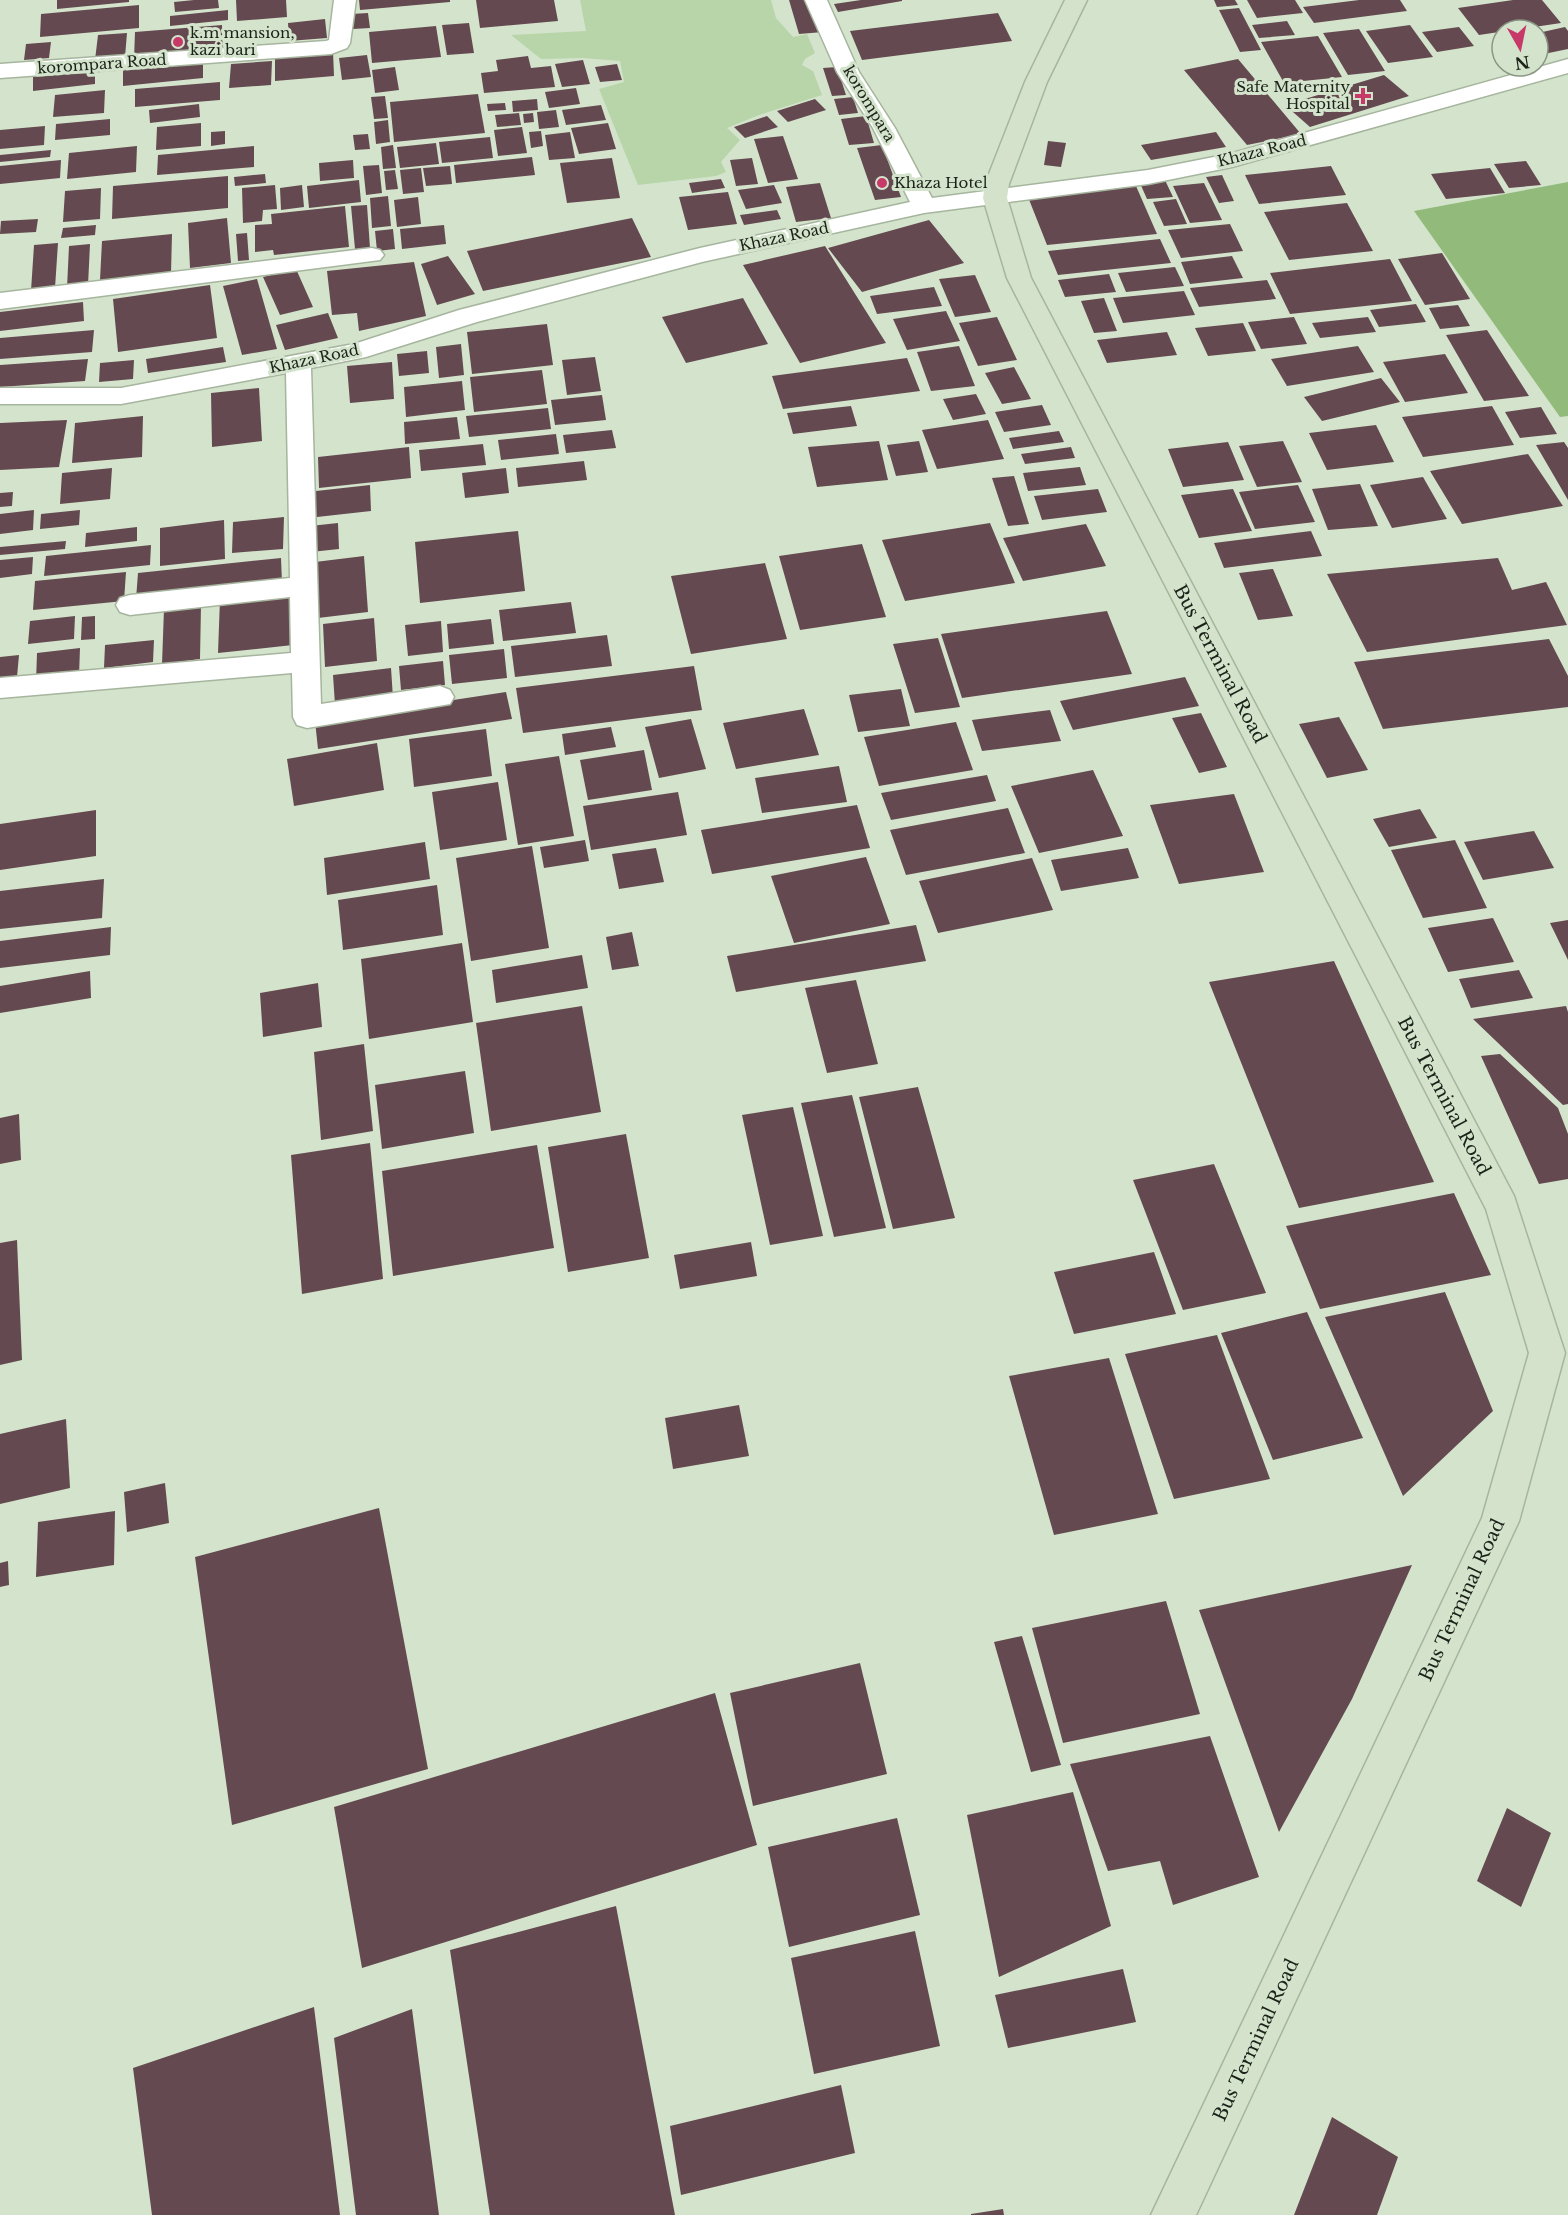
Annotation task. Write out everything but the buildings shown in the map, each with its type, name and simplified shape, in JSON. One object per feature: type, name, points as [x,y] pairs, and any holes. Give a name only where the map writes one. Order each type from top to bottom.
[{"type":"main road","points":[[995,198],[997,184],[1036,82],[1076,0]]},
{"type":"main road","name":"Bus Terminal Road","points":[[995,198],[1019,278],[1502,1207],[1547,1353],[1500,1521],[1184,2207]]},
{"type":"street","name":"korompara Road","points":[[0,71],[331,47],[339,43],[345,0]]},
{"type":"street","name":"korompara","points":[[816,0],[848,72],[884,128],[924,206]]},
{"type":"street","name":"Khaza Road","points":[[0,396],[122,396],[357,351],[468,316],[700,255],[924,206],[1148,177],[1232,160],[1568,66]]},
{"type":"street","points":[[0,301],[372,255]]},
{"type":"street","points":[[298,363],[307,717],[440,697]]},
{"type":"street","points":[[130,605],[304,586]]},
{"type":"street","points":[[0,688],[305,662]]},
{"type":"shaded area","points":[[580,0],[771,0],[776,18],[793,37],[807,34],[815,53],[805,59],[802,65],[813,71],[822,95],[727,128],[740,140],[721,162],[726,172],[716,176],[638,185],[599,89],[624,82],[620,61],[583,58],[541,59],[511,35],[586,31]]},
{"type":"shaded area","points":[[1568,182],[1568,416],[1560,417],[1414,211]]},
{"type":"place","name":"k.m mansion, kazi bari","points":[[178,42]]},
{"type":"place","name":"Safe Maternity Hospital","points":[[1363,96]]},
{"type":"place","name":"Khaza Hotel","points":[[882,183]]}]
